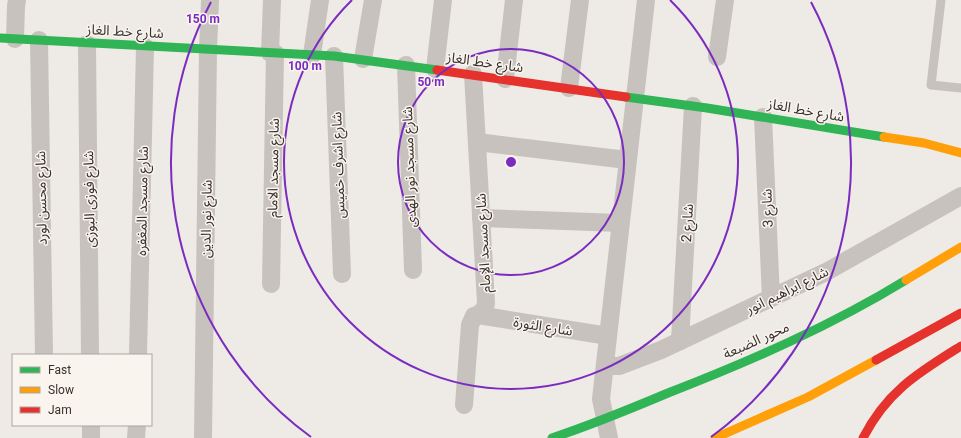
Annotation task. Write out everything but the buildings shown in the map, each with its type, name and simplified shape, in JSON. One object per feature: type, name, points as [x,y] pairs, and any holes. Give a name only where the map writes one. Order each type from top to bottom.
[{"type":"main road","name":"شارع خط الغاز","points":[[7,39],[334,56],[363,59],[634,97],[763,117],[924,143],[961,153]]},
{"type":"main road","name":"محور الضبعة","points":[[552,438],[574,431],[680,389],[781,345],[834,320],[886,292],[961,247]]},
{"type":"main road","points":[[715,438],[808,397],[961,313]]},
{"type":"main road","points":[[863,438],[873,419],[892,394],[916,374],[961,346]]},
{"type":"street","points":[[7,39],[17,0]]},
{"type":"street","name":"شارع نور الدين","points":[[203,438],[208,50],[210,0]]},
{"type":"street","name":"شارع مسجد الامام","points":[[271,284],[272,0]]},
{"type":"street","points":[[312,55],[320,0]]},
{"type":"street","points":[[363,59],[373,0]]},
{"type":"street","points":[[435,69],[443,0]]},
{"type":"street","points":[[505,79],[514,0]]},
{"type":"street","points":[[569,88],[580,0]]},
{"type":"street","points":[[609,438],[601,399],[646,0]]},
{"type":"street","points":[[717,57],[725,0]]},
{"type":"street","name":"شارع محسن لورد","points":[[39,40],[44,354]]},
{"type":"street","name":"شارع فوزى البوزى","points":[[87,44],[90,354]]},
{"type":"street","name":"شارع مسجد المغفره","points":[[138,354],[145,46]]},
{"type":"street","name":"شارع اشرف خميس","points":[[334,56],[342,274]]},
{"type":"street","name":"شارع مسجد نور الهدى","points":[[406,65],[413,270]]},
{"type":"street","name":"شارع مسجد الإمام","points":[[464,405],[470,325],[474,316],[478,315],[484,310],[486,302],[473,74]]},
{"type":"street","name":"شارع 2","points":[[680,341],[693,106]]},
{"type":"street","name":"شارع 3","points":[[763,117],[771,298]]},
{"type":"street","points":[[477,142],[627,160]]},
{"type":"street","name":"شارع ابراهيم انور","points":[[605,366],[619,366],[637,360],[826,272],[961,196]]},
{"type":"street","points":[[481,218],[620,222]]},
{"type":"street","name":"شارع الثورة","points":[[478,315],[608,336]]},
{"type":"street","points":[[91,426],[91,438]]},
{"type":"street","points":[[136,438],[137,426]]},
{"type":"lane","points":[[941,0],[932,85],[961,88]]},
{"type":"traffic: fast","points":[[0,38],[334,56],[437,70]]},
{"type":"traffic: fast","points":[[626,97],[707,108],[884,137]]},
{"type":"traffic: fast","points":[[552,438],[610,417],[790,342],[849,313],[906,280]]},
{"type":"traffic: slow","points":[[884,137],[924,143],[961,153]]},
{"type":"traffic: slow","points":[[906,280],[961,247]]},
{"type":"traffic: slow","points":[[715,438],[808,397],[876,360]]},
{"type":"traffic: jam","points":[[437,70],[626,97]]},
{"type":"traffic: jam","points":[[876,360],[961,313]]},
{"type":"traffic: jam","points":[[863,438],[872,422],[893,395],[917,375],[961,346]]}]
